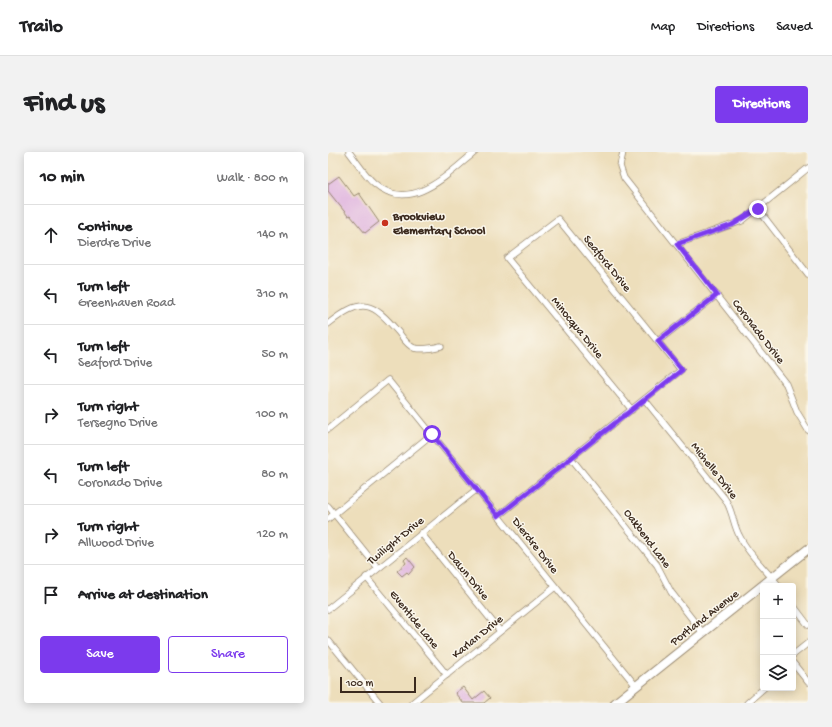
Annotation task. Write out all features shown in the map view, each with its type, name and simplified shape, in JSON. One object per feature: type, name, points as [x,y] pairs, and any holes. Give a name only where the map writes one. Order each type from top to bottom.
[{"type":"main road","name":"Portland Avenue","points":[[615,703],[808,549]]},
{"type":"street","points":[[349,152],[368,177],[380,187],[392,193],[413,195],[426,189],[475,152]]},
{"type":"street","name":"Coronado Drive","points":[[623,152],[620,166],[624,178],[786,384],[797,412],[808,430]]},
{"type":"street","points":[[677,244],[732,225],[758,209],[808,168]]},
{"type":"street","points":[[758,209],[808,274]]},
{"type":"street","name":"Seaford Drive","points":[[507,258],[558,219],[682,370],[645,400]]},
{"type":"street","name":"Minocqua Drive","points":[[507,258],[632,410]]},
{"type":"street","points":[[658,341],[717,295]]},
{"type":"street","points":[[328,324],[341,314],[354,308],[370,307],[382,313],[411,346],[423,349],[441,346]]},
{"type":"street","name":"Dierdre Drive","points":[[328,429],[388,380],[636,686]]},
{"type":"street","points":[[498,516],[645,400]]},
{"type":"street","name":"Michelle Drive","points":[[645,400],[725,499],[732,511],[740,537],[776,583]]},
{"type":"street","points":[[328,519],[432,434]]},
{"type":"street","name":"Oakbend Lane","points":[[571,458],[654,561],[671,592],[703,633]]},
{"type":"street","name":"Twilight Drive","points":[[328,609],[477,489]]},
{"type":"street","points":[[328,506],[378,568]]},
{"type":"street","name":"Dawn Drive","points":[[421,533],[500,631]]},
{"type":"street","name":"Eventide Lane","points":[[366,577],[447,675]]},
{"type":"street","name":"Karlan Drive","points":[[412,703],[555,587]]},
{"type":"street","points":[[796,609],[808,625]]},
{"type":"street","points":[[328,640],[380,703]]},
{"type":"street","points":[[796,653],[808,643]]},
{"type":"street","points":[[796,668],[808,682]]},
{"type":"street","points":[[747,703],[761,691]]},
{"type":"building","name":"Brookview Elementary School","points":[[339,176],[354,196],[359,193],[379,222],[365,233],[350,215],[348,216],[328,191],[328,184]]},
{"type":"building","points":[[407,557],[415,567],[409,574],[407,572],[402,576],[397,571],[406,563],[404,560]]},
{"type":"building","points":[[463,687],[473,700],[484,691],[490,698],[484,703],[463,703],[455,693]]},
{"type":"place","name":"Brookview Elementary School","points":[[385,223]]},
{"type":"route","points":[[432,434],[498,516],[682,370],[658,341],[717,295],[677,244],[742,221],[758,209]]}]
